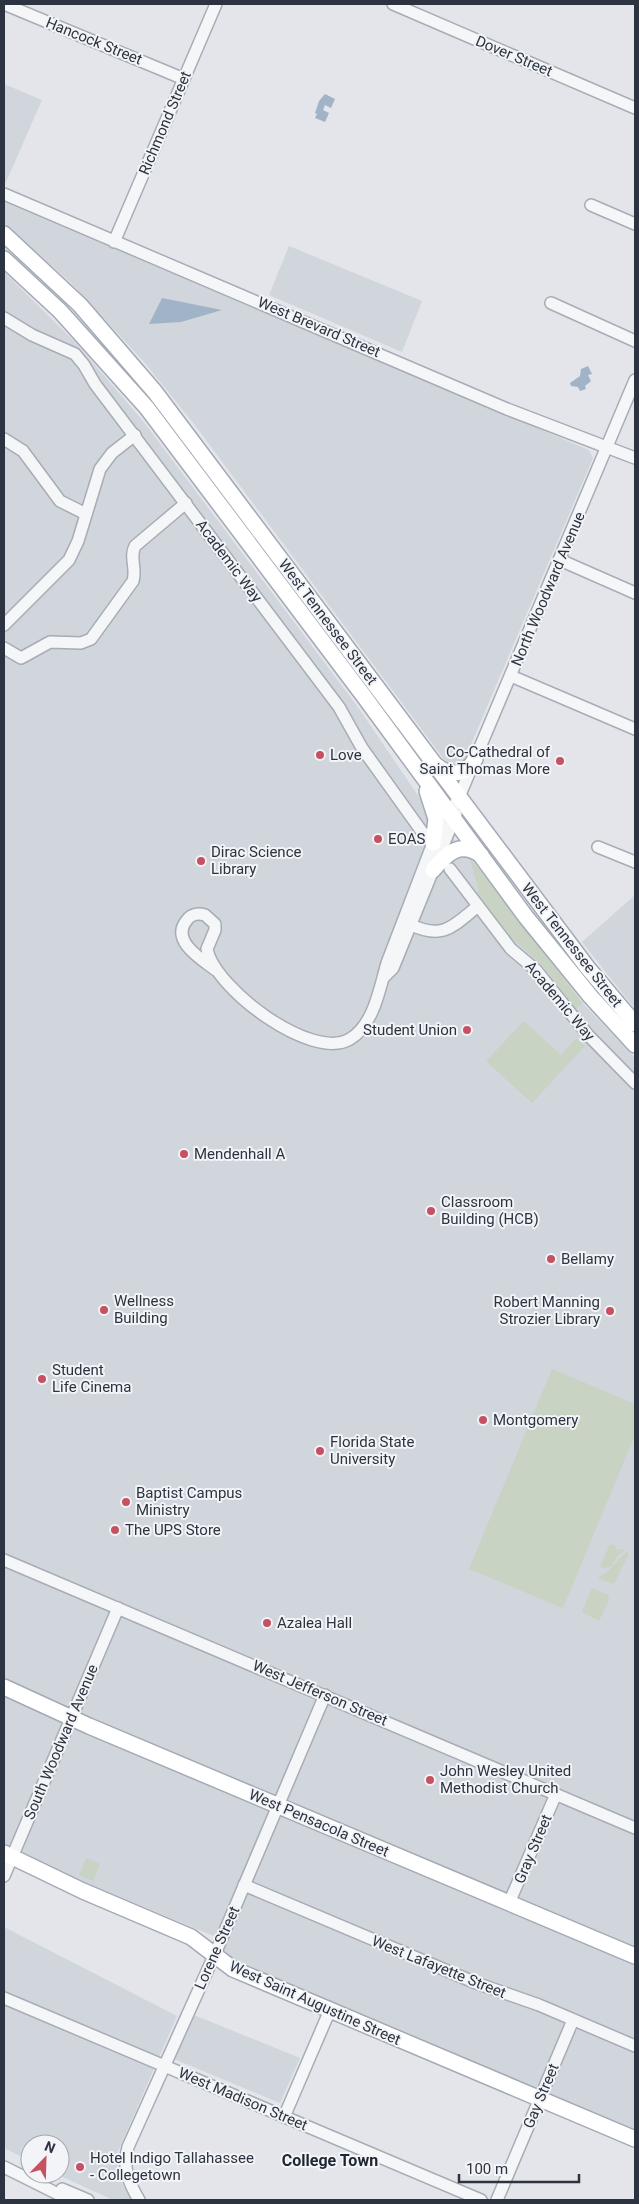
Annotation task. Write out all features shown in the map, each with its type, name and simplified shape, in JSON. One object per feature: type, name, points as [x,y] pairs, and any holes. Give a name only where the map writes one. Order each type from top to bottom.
[{"type":"main road","name":"West Tennessee Street","points":[[4,234],[76,302],[150,385],[587,967],[635,1024]]},
{"type":"main road","name":"West Tennessee Street","points":[[4,259],[60,311],[138,396],[554,952],[605,1014],[635,1044]]},
{"type":"main road","points":[[434,764],[451,774],[466,769],[475,759]]},
{"type":"main road","points":[[417,769],[435,813],[429,840]]},
{"type":"main road","points":[[433,870],[446,855],[457,848],[471,850],[482,856]]},
{"type":"main road","name":"West Pensacola Street","points":[[4,1686],[71,1718],[635,1956]]},
{"type":"main road","name":"West Saint Augustine Street","points":[[8,1855],[72,1886],[191,1937],[234,1969],[635,2139]]},
{"type":"street","name":"Hancock Street","points":[[4,4],[184,79]]},
{"type":"street","name":"Richmond Street","points":[[114,242],[216,4]]},
{"type":"street","name":"Dover Street","points":[[393,4],[634,103]]},
{"type":"street","name":"West Brevard Street","points":[[4,194],[114,242],[196,274],[508,409],[635,458]]},
{"type":"street","points":[[591,205],[635,224]]},
{"type":"street","points":[[551,303],[635,341]]},
{"type":"street","name":"Academic Way","points":[[4,318],[32,335],[77,356],[339,707],[362,748],[429,840]]},
{"type":"street","name":"North Woodward Avenue","points":[[385,976],[394,968],[433,870],[459,797],[609,447],[635,380]]},
{"type":"street","points":[[4,625],[66,565],[77,546],[95,481],[103,465],[112,453],[135,435]]},
{"type":"street","points":[[4,439],[15,444],[23,451],[60,501],[86,514]]},
{"type":"street","points":[[4,648],[22,658],[48,643],[81,643],[91,639],[133,581],[135,571],[133,554],[135,546],[186,503]]},
{"type":"street","points":[[560,560],[635,593]]},
{"type":"street","points":[[511,676],[635,729]]},
{"type":"street","name":"North Woodward Avenue","points":[[217,970],[192,952],[184,942],[182,933],[184,924],[193,915],[204,915],[215,924],[215,930],[207,947],[209,958],[217,970],[243,998],[268,1017],[310,1041],[330,1045],[348,1040],[362,1028],[385,976],[392,947],[429,840],[452,816]]},
{"type":"street","points":[[598,846],[635,862]]},
{"type":"street","name":"Academic Way","points":[[450,869],[511,949],[536,970],[588,1035],[635,1083]]},
{"type":"street","points":[[411,925],[427,932],[440,933],[450,928],[478,906]]},
{"type":"street","name":"West Jefferson Street","points":[[4,1560],[635,1828]]},
{"type":"street","name":"South Woodward Avenue","points":[[4,1876],[8,1855],[71,1718],[118,1608]]},
{"type":"street","name":"Lorene Street","points":[[139,2200],[128,2179],[126,2155],[325,1696]]},
{"type":"street","name":"Gray Street","points":[[510,1903],[556,1794]]},
{"type":"street","name":"West Lafayette Street","points":[[244,1885],[485,1987],[573,2020],[635,2046]]},
{"type":"street","name":"West Madison Street","points":[[4,1998],[482,2200]]},
{"type":"street","points":[[284,2117],[330,2010]]},
{"type":"street","name":"Gay Street","points":[[497,2200],[573,2020]]},
{"type":"street","points":[[4,2160],[20,2168]]},
{"type":"street","points":[[4,2167],[72,2198],[88,2200]]},
{"type":"street","points":[[49,2184],[72,2198]]},
{"type":"shaded area","points":[[4,84],[42,100],[6,182],[4,181]]},
{"type":"shaded area","points":[[4,202],[589,450],[593,458],[463,763],[457,767],[449,766],[194,424],[145,363],[70,282],[4,223]]},
{"type":"shaded area","points":[[289,246],[422,301],[402,352],[269,295]]},
{"type":"shaded area","name":"Florida State University","points":[[4,272],[76,343],[143,421],[360,710],[425,806],[469,856],[576,996],[635,1058],[635,2139],[233,1969],[223,1956],[216,1937],[87,1883],[7,1845],[4,1851]]},
{"type":"shaded area","points":[[635,895],[635,1009],[582,942]]},
{"type":"shaded area","points":[[4,1927],[177,2016],[116,2156],[119,2178],[131,2200],[113,2200],[70,2180],[70,2134],[20,2134],[20,2156],[4,2148]]},
{"type":"shaded area","points":[[194,2015],[300,2058],[280,2103],[174,2059]]},
{"type":"green space","points":[[469,856],[583,1003],[576,1009],[541,964],[508,935],[482,900],[475,895],[479,891]]},
{"type":"green space","points":[[524,1021],[561,1055],[576,1038],[585,1046],[532,1103],[486,1061]]},
{"type":"green space","points":[[552,1369],[635,1404],[635,1435],[563,1608],[469,1569]]},
{"type":"green space","points":[[610,1544],[616,1546],[616,1549],[625,1550],[617,1556],[612,1566],[600,1567]]},
{"type":"green space","points":[[627,1552],[629,1553],[614,1584],[599,1579],[599,1577],[607,1572]]},
{"type":"green space","points":[[592,1588],[608,1595],[609,1600],[599,1621],[582,1612]]},
{"type":"green space","points":[[86,1858],[100,1864],[93,1881],[79,1875]]},
{"type":"water","points":[[325,94],[335,99],[331,108],[325,105],[323,110],[329,113],[325,122],[315,118],[317,114],[315,113],[319,101]]},
{"type":"water","points":[[162,298],[222,310],[181,322],[149,324]]},
{"type":"water","points":[[588,366],[592,374],[588,375],[591,381],[585,386],[586,389],[580,391],[578,387],[571,386],[570,383],[580,376],[581,369]]},
{"type":"place","name":"Love","points":[[320,755]]},
{"type":"place","name":"Co-Cathedral of Saint Thomas More","points":[[560,761]]},
{"type":"place","name":"EOAS","points":[[378,839]]},
{"type":"place","name":"Dirac Science Library","points":[[201,861]]},
{"type":"place","name":"Student Union","points":[[467,1030]]},
{"type":"place","name":"Mendenhall A","points":[[184,1154]]},
{"type":"place","name":"Classroom Building (HCB)","points":[[431,1211]]},
{"type":"place","name":"Bellamy","points":[[551,1259]]},
{"type":"place","name":"Wellness Building","points":[[104,1310]]},
{"type":"place","name":"Robert Manning Strozier Library","points":[[610,1311]]},
{"type":"place","name":"Student Life Cinema","points":[[42,1379]]},
{"type":"place","name":"Montgomery","points":[[483,1420]]},
{"type":"place","name":"Florida State University","points":[[320,1451]]},
{"type":"place","name":"Baptist Campus Ministry","points":[[126,1502]]},
{"type":"place","name":"The UPS Store","points":[[115,1530]]},
{"type":"place","name":"Azalea Hall","points":[[267,1623]]},
{"type":"place","name":"John Wesley United Methodist Church","points":[[430,1780]]},
{"type":"place","name":"Hotel Indigo Tallahassee - Collegetown","points":[[80,2167]]},
{"type":"district","name":"College Town","points":[[330,2160]]}]
